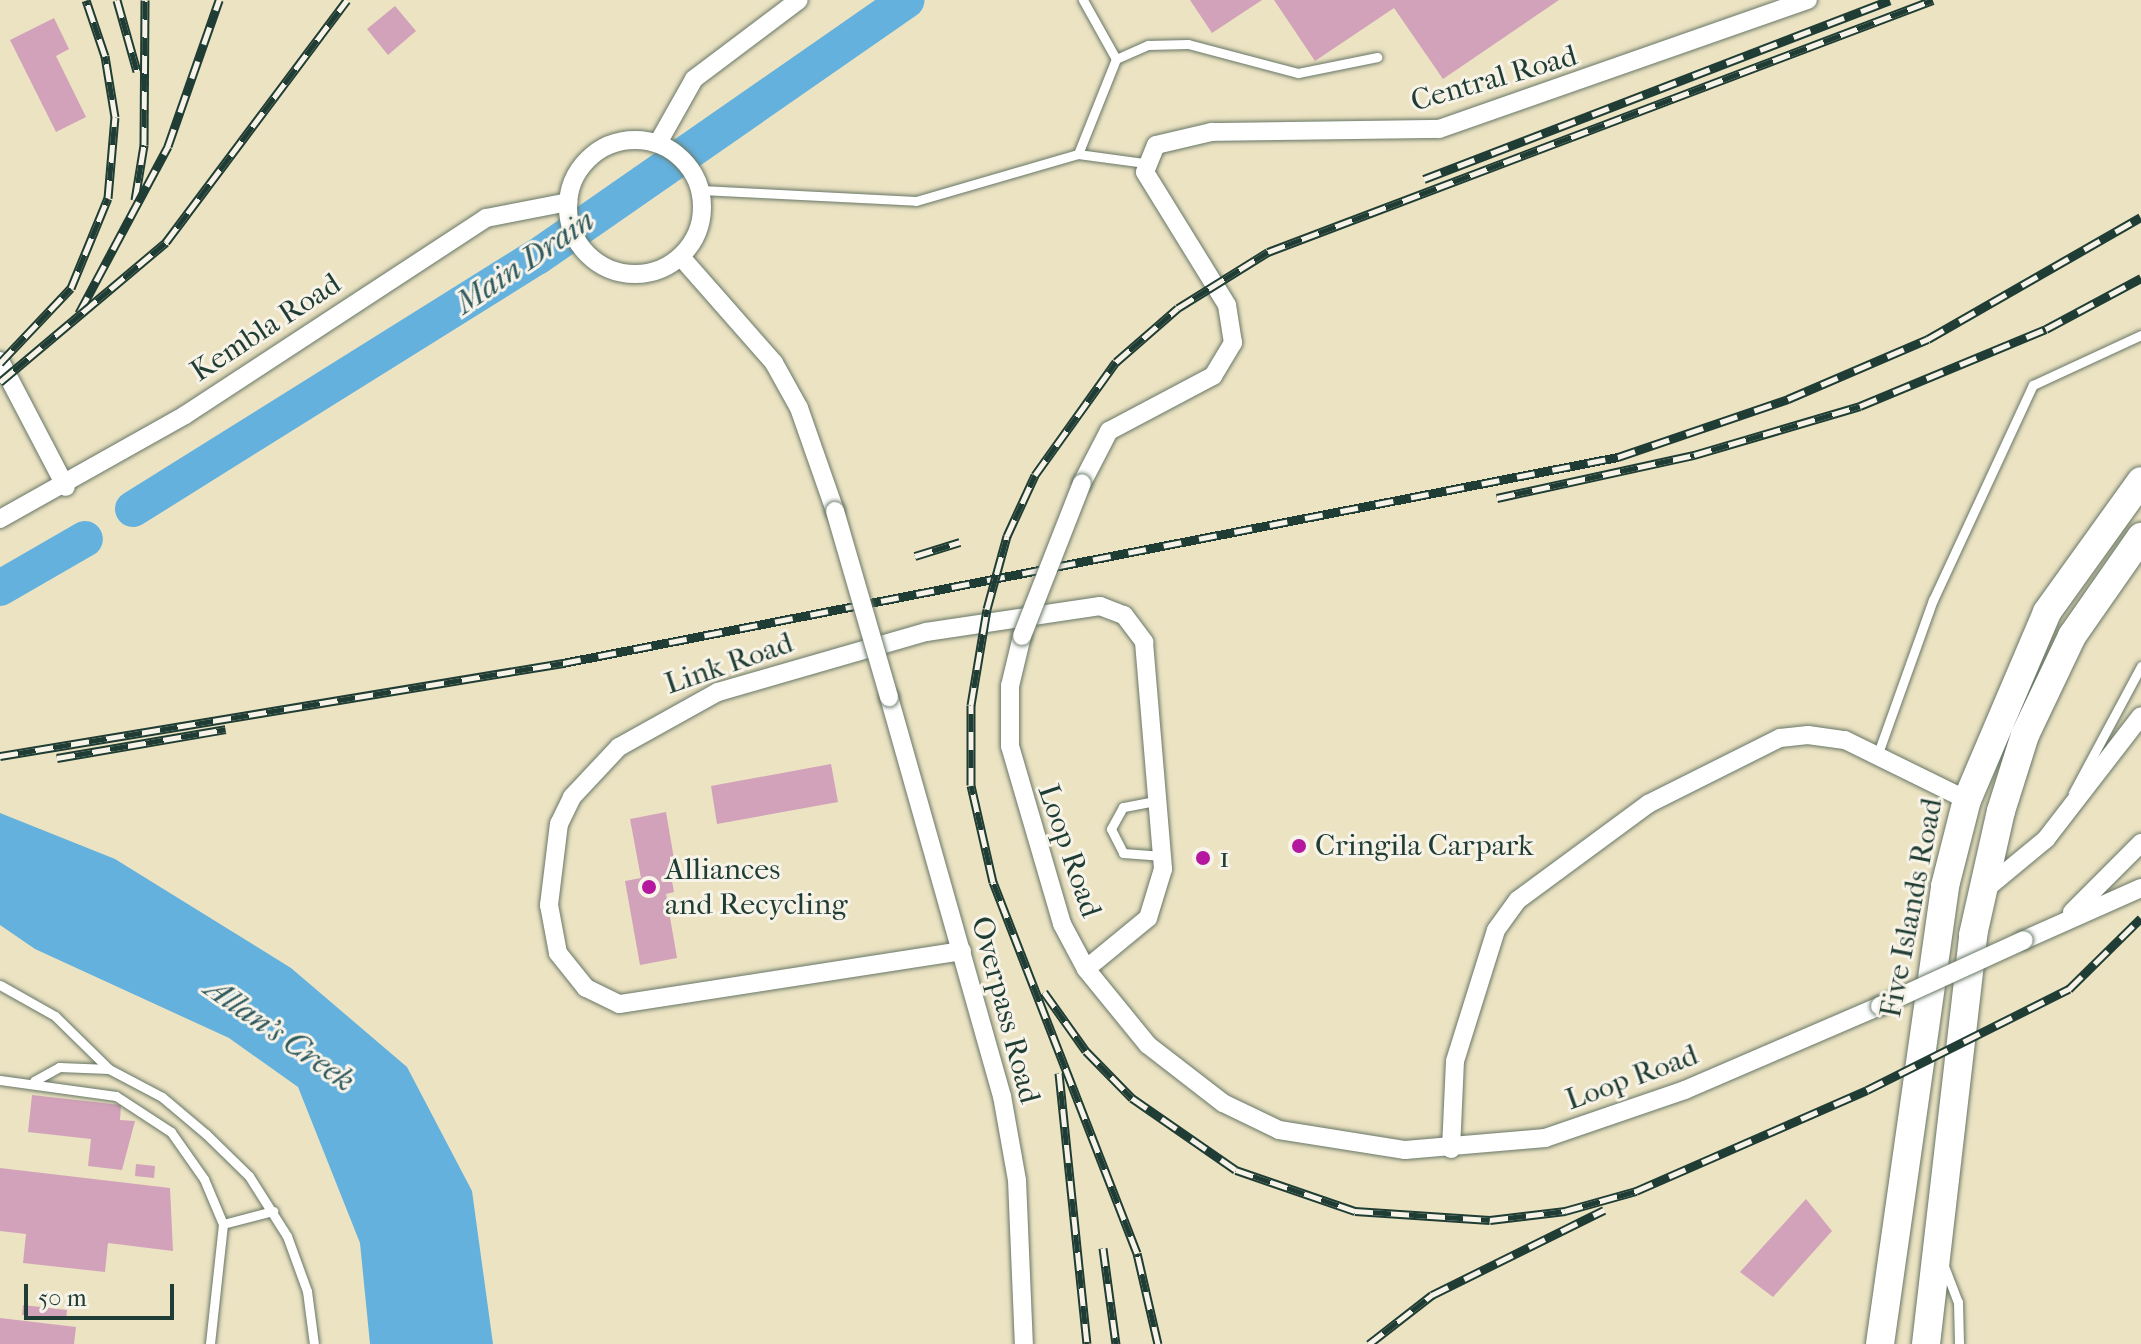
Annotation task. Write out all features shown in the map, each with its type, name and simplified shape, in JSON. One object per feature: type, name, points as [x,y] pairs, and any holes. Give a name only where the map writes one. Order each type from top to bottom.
[{"type":"main road","name":"Five Islands Road","points":[[1880,1344],[1943,901],[1967,800],[2047,612],[2141,481]]},
{"type":"main road","points":[[1926,1344],[1980,894],[2044,690],[2080,623],[2141,537]]},
{"type":"street","points":[[658,143],[694,79],[799,0]]},
{"type":"street","name":"Central Road","points":[[1145,163],[1156,145],[1181,135],[1439,129],[1808,0]]},
{"type":"street","points":[[637,139],[658,143],[692,170],[701,190],[700,226],[681,257],[639,275],[596,262],[580,246],[568,208],[577,173],[598,150],[637,139]]},
{"type":"street","name":"Loop Road","points":[[1145,163],[1149,182],[1227,305],[1233,343],[1213,376],[1109,431],[1082,483],[1022,636],[1008,715],[1015,779],[1044,884],[1086,969],[1148,1045],[1223,1103],[1318,1141],[1451,1149],[1585,1127],[1880,1006],[2141,888]]},
{"type":"street","name":"Kembla Road","points":[[0,519],[66,487],[486,218],[568,208]]},
{"type":"street","name":"Overpass Road","points":[[681,257],[774,363],[799,408],[835,511],[962,951],[1017,1180],[1024,1344]]},
{"type":"street","points":[[0,361],[66,487]]},
{"type":"street","name":"Link Road","points":[[962,951],[619,1004],[586,988],[558,953],[549,905],[559,824],[572,797],[619,747],[679,708],[926,632],[1087,605],[1124,615],[1144,642],[1161,800],[1163,856],[1148,918],[1086,969]]},
{"type":"street","points":[[1980,894],[2056,826],[2141,716]]},
{"type":"street","points":[[1451,1149],[1455,1061],[1468,1002],[1496,930],[1518,900],[1648,804],[1780,738],[1845,740],[1967,800]]},
{"type":"street","name":"Loop Road","points":[[2061,922],[2141,843]]},
{"type":"lane","points":[[1083,0],[1116,59]]},
{"type":"lane","points":[[1078,154],[1116,59],[1148,45],[1188,44],[1298,73],[1377,57]]},
{"type":"lane","points":[[701,190],[916,201],[1078,154],[1145,163]]},
{"type":"lane","points":[[1877,756],[1933,600],[2033,385],[2141,335]]},
{"type":"lane","points":[[2056,826],[2141,666]]},
{"type":"lane","points":[[1161,800],[1123,807],[1111,829],[1123,853],[1163,856]]},
{"type":"lane","points":[[0,985],[55,1016],[109,1069],[188,1118],[273,1211],[300,1265],[314,1344]]},
{"type":"lane","points":[[34,1081],[59,1067],[109,1069]]},
{"type":"lane","points":[[0,1080],[34,1081],[116,1096],[153,1117],[204,1179],[223,1224],[210,1344]]},
{"type":"lane","points":[[223,1224],[273,1211]]},
{"type":"lane","points":[[1936,1244],[1958,1302],[1959,1344]]},
{"type":"water","name":"Allan's Creek","points":[[0,813],[115,859],[291,968],[407,1067],[472,1191],[493,1344],[370,1344],[360,1243],[298,1087],[229,1038],[35,949],[0,925]]},
{"type":"building","points":[[1190,0],[1262,0],[1212,33]]},
{"type":"building","points":[[1274,0],[1559,0],[1443,79],[1394,8],[1315,61]]},
{"type":"building","points":[[395,6],[416,31],[388,55],[367,29]]},
{"type":"building","points":[[54,18],[69,49],[56,56],[86,117],[56,132],[10,40]]},
{"type":"building","points":[[831,764],[838,802],[717,824],[711,786]]},
{"type":"building","name":"Alliances and Recycling","points":[[666,812],[675,865],[669,866],[674,892],[666,894],[677,958],[640,965],[625,881],[641,878],[630,819]]},
{"type":"building","points":[[32,1095],[121,1105],[120,1120],[135,1121],[122,1170],[88,1166],[91,1139],[28,1132]]},
{"type":"building","points":[[136,1164],[155,1166],[154,1178],[135,1176]]},
{"type":"building","points":[[0,1168],[170,1188],[173,1251],[108,1243],[105,1272],[23,1263],[26,1234],[0,1231]]},
{"type":"building","points":[[1806,1199],[1832,1231],[1773,1297],[1740,1272]]},
{"type":"building","points":[[23,1305],[67,1310],[66,1320],[22,1315]]},
{"type":"building","points":[[0,1318],[76,1327],[74,1344],[0,1344]]},
{"type":"waterway","name":"Main Drain","points":[[133,509],[537,257],[907,0]]},
{"type":"waterway","name":"Main Drain","points":[[0,588],[85,539]]},
{"type":"railway","points":[[0,363],[71,288],[108,198],[115,117],[105,56],[86,0]]},
{"type":"railway","points":[[117,0],[137,71]]},
{"type":"railway","points":[[135,200],[144,145],[145,0]]},
{"type":"railway","points":[[79,313],[168,146],[219,0]]},
{"type":"railway","points":[[0,382],[166,242],[347,0]]},
{"type":"railway","points":[[1424,179],[1890,0]]},
{"type":"railway","points":[[1158,1344],[1137,1253],[993,882],[971,785],[971,705],[987,609],[1007,536],[1035,475],[1116,362],[1178,308],[1268,252],[1933,0]]},
{"type":"railway","points":[[0,756],[563,663],[1618,457],[1788,399],[1928,339],[2141,217]]},
{"type":"railway","points":[[1497,498],[1694,455],[1860,406],[2046,329],[2141,278]]},
{"type":"railway","points":[[915,556],[960,542]]},
{"type":"railway","points":[[57,758],[226,729]]},
{"type":"railway","points":[[1044,992],[1086,1051],[1132,1098],[1236,1170],[1355,1211],[1490,1220],[1565,1211],[1636,1191],[1867,1090],[2069,989],[2141,918]]},
{"type":"railway","points":[[1059,1073],[1087,1344]]},
{"type":"railway","points":[[1369,1344],[1432,1295],[1604,1210]]},
{"type":"railway","points":[[1103,1248],[1116,1344]]},
{"type":"place","name":"Cringila Carpark","points":[[1299,846]]},
{"type":"place","name":"1","points":[[1203,858]]},
{"type":"place","name":"Alliances and Recycling","points":[[649,887]]}]
